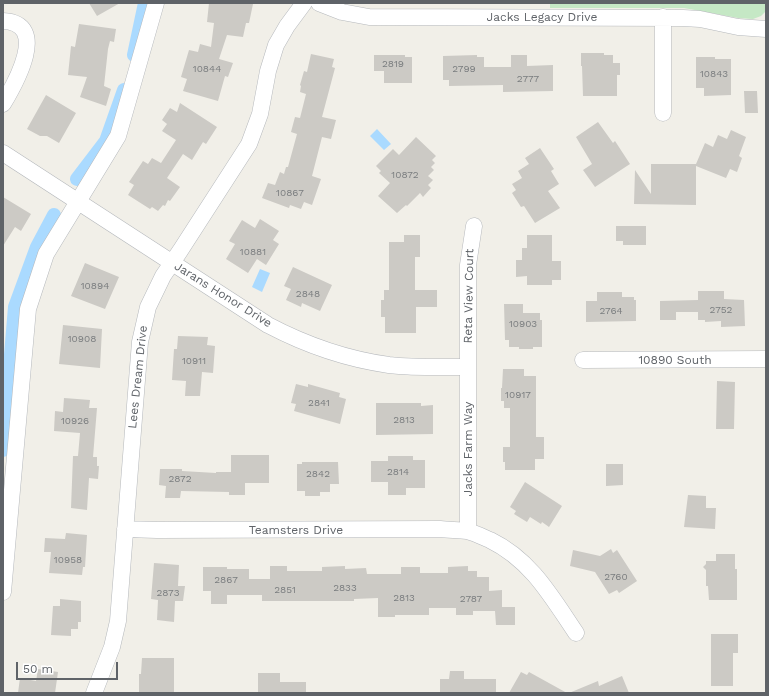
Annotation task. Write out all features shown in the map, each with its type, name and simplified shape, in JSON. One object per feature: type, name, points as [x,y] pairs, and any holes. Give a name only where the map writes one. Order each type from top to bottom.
[{"type":"street","points":[[3,592],[28,309],[46,254],[118,136],[156,3]]},
{"type":"street","name":"Lees Dream Drive","points":[[94,693],[109,657],[118,621],[141,331],[148,307],[152,295],[249,144],[260,114],[268,71],[276,44],[304,3]]},
{"type":"street","name":"Jacks Legacy Drive","points":[[319,3],[342,12],[360,16],[663,17],[692,18],[738,27],[766,28]]},
{"type":"street","points":[[663,17],[663,113]]},
{"type":"street","points":[[3,21],[12,23],[23,29],[27,40],[25,60],[15,84],[3,104]]},
{"type":"street","name":"Jarans Honor Drive","points":[[3,153],[268,325],[306,344],[369,362],[390,365],[468,367]]},
{"type":"street","name":"Reta View Court","points":[[468,367],[468,265],[474,226]]},
{"type":"street","name":"10890 South","points":[[584,360],[766,359]]},
{"type":"street","name":"Jacks Farm Way","points":[[468,367],[468,531]]},
{"type":"street","name":"Teamsters Drive","points":[[125,528],[157,530],[440,529],[468,531],[494,542],[528,566],[543,584],[576,633]]},
{"type":"green space","points":[[550,3],[766,3],[766,11],[761,16],[753,19],[738,18],[684,8],[550,8]]},
{"type":"water","points":[[377,129],[391,144],[384,150],[370,136]]},
{"type":"water","points":[[260,269],[270,273],[262,292],[252,287]]},
{"type":"building","points":[[89,3],[120,3],[97,16]]},
{"type":"building","points":[[209,3],[253,4],[249,23],[246,23],[243,37],[227,35],[219,59],[233,63],[228,77],[225,76],[218,101],[183,91],[187,79],[181,77],[189,50],[198,52],[200,44],[211,47],[214,23],[207,22]]},
{"type":"building","points":[[79,24],[116,29],[114,42],[110,41],[108,49],[104,86],[111,89],[106,106],[80,97],[87,77],[68,75],[71,46],[75,47]]},
{"type":"building","points":[[581,53],[604,53],[604,55],[613,55],[613,63],[620,63],[620,75],[617,75],[617,96],[583,96]]},
{"type":"building","points":[[311,54],[334,59],[332,67],[335,68],[322,117],[336,120],[331,139],[322,137],[312,176],[321,179],[312,205],[304,202],[301,209],[290,205],[289,208],[262,198],[268,183],[275,185],[280,172],[284,174],[286,167],[288,167],[297,134],[291,132],[295,117],[300,118],[306,94],[300,92],[300,85],[304,71],[307,72]]},
{"type":"building","points":[[374,55],[405,55],[405,57],[412,57],[412,83],[384,83],[384,71],[374,71]]},
{"type":"building","points":[[477,55],[477,57],[484,57],[484,67],[511,67],[511,55],[527,55],[527,66],[553,65],[553,91],[503,92],[503,85],[449,86],[449,80],[443,80],[443,56]]},
{"type":"building","points":[[696,57],[731,59],[731,95],[704,96],[704,88],[696,88]]},
{"type":"building","points":[[744,91],[757,91],[758,113],[745,113]]},
{"type":"building","points":[[46,95],[76,113],[59,143],[47,136],[40,136],[27,129]]},
{"type":"building","points":[[180,103],[217,127],[206,144],[203,142],[192,160],[183,154],[167,178],[180,187],[170,201],[168,200],[165,206],[163,205],[158,211],[152,207],[150,209],[128,195],[134,185],[129,182],[143,161],[148,164],[152,158],[161,163],[176,140],[162,131],[167,124],[162,120],[170,108],[177,112]]},
{"type":"building","points":[[598,122],[613,143],[615,141],[630,164],[595,187],[583,170],[592,164],[576,137]]},
{"type":"building","points":[[731,130],[746,137],[739,156],[742,158],[737,172],[730,169],[726,178],[696,166],[696,205],[634,204],[635,170],[651,194],[651,164],[696,164],[705,143],[713,147],[718,135],[727,139]]},
{"type":"building","points":[[416,137],[436,156],[432,160],[435,163],[431,167],[434,170],[428,176],[433,180],[428,185],[431,188],[423,197],[420,193],[407,206],[406,205],[397,213],[378,196],[390,183],[379,173],[381,171],[376,166],[393,149],[399,155]]},
{"type":"building","points":[[540,148],[554,169],[551,171],[559,184],[548,191],[560,208],[535,223],[524,206],[521,207],[512,193],[516,190],[512,184],[522,178],[518,171],[529,164],[525,158]]},
{"type":"building","points":[[3,197],[31,214],[21,231],[15,227],[3,246]]},
{"type":"building","points":[[260,219],[279,231],[273,240],[279,244],[266,265],[257,259],[248,273],[226,259],[235,244],[229,241],[242,220],[255,228]]},
{"type":"building","points":[[616,226],[646,226],[646,245],[623,245],[623,241],[616,241]]},
{"type":"building","points":[[404,235],[420,235],[420,257],[415,257],[415,290],[437,290],[437,307],[416,307],[416,333],[385,333],[385,317],[381,317],[381,300],[384,300],[384,290],[389,290],[389,242],[404,242]]},
{"type":"building","points":[[527,235],[552,235],[552,261],[561,261],[561,280],[552,280],[552,285],[527,285],[527,276],[516,277],[516,260],[522,260],[522,248],[527,248]]},
{"type":"building","points":[[85,263],[119,277],[105,309],[71,296]]},
{"type":"building","points":[[293,267],[332,285],[320,311],[302,303],[301,307],[286,300],[291,289],[284,286]]},
{"type":"building","points":[[698,291],[724,291],[724,299],[744,300],[745,326],[721,327],[721,321],[705,322],[705,320],[698,320],[698,312],[676,312],[676,320],[660,320],[660,301],[698,300]]},
{"type":"building","points":[[597,292],[622,292],[622,297],[634,297],[634,300],[636,300],[636,321],[586,322],[586,301],[597,301]]},
{"type":"building","points":[[504,304],[523,304],[523,313],[540,313],[540,320],[542,320],[542,347],[533,347],[533,349],[519,349],[519,347],[509,347],[509,340],[505,340]]},
{"type":"building","points":[[63,325],[102,329],[100,368],[59,364]]},
{"type":"building","points":[[178,336],[208,337],[207,345],[215,346],[213,373],[202,372],[200,396],[185,396],[186,381],[172,380],[174,349],[177,349]]},
{"type":"building","points":[[503,369],[524,369],[524,376],[536,376],[536,437],[544,437],[544,459],[535,459],[535,470],[505,470],[505,462],[503,462],[503,447],[510,447],[510,408],[504,408],[504,401],[501,401]]},
{"type":"building","points":[[717,381],[735,382],[734,429],[716,429]]},
{"type":"building","points":[[296,384],[308,387],[308,384],[340,393],[339,397],[346,399],[340,424],[294,411],[296,404],[291,403]]},
{"type":"building","points":[[64,398],[90,400],[89,408],[97,408],[93,457],[97,457],[97,466],[99,466],[98,479],[89,478],[87,510],[71,508],[73,456],[78,456],[80,433],[54,431],[55,411],[63,412]]},
{"type":"building","points":[[376,403],[421,403],[421,406],[433,405],[433,434],[376,435]]},
{"type":"building","points":[[231,455],[269,455],[269,483],[245,483],[245,495],[229,495],[229,492],[181,491],[180,498],[165,498],[166,486],[159,485],[160,469],[182,469],[182,471],[216,473],[231,472]]},
{"type":"building","points":[[388,456],[413,456],[413,460],[425,460],[425,488],[406,488],[406,495],[388,495],[388,482],[371,482],[371,461],[388,461]]},
{"type":"building","points":[[302,462],[338,462],[339,484],[330,484],[330,492],[320,492],[320,496],[305,496],[305,491],[297,491],[297,464],[302,464]]},
{"type":"building","points":[[606,464],[623,464],[623,485],[606,486]]},
{"type":"building","points":[[525,482],[562,506],[549,527],[530,517],[527,522],[514,514],[516,511],[510,507]]},
{"type":"building","points":[[688,495],[706,496],[706,508],[716,508],[715,529],[684,527]]},
{"type":"building","points":[[66,533],[87,535],[85,567],[83,567],[82,575],[49,573],[51,552],[44,552],[45,538],[65,539]]},
{"type":"building","points":[[611,549],[613,553],[617,550],[637,581],[619,593],[617,590],[609,594],[595,572],[570,566],[573,550],[600,556]]},
{"type":"building","points":[[716,554],[735,554],[735,569],[737,569],[737,600],[709,600],[708,586],[706,586],[706,570],[703,567],[706,564],[706,561],[716,561]]},
{"type":"building","points":[[154,563],[179,565],[178,586],[185,586],[183,601],[175,601],[174,622],[157,620],[158,600],[151,599]]},
{"type":"building","points":[[270,566],[287,566],[287,571],[322,571],[322,567],[345,566],[345,569],[366,568],[367,574],[401,574],[401,567],[420,567],[420,573],[448,573],[448,567],[468,566],[468,571],[477,571],[477,577],[489,577],[489,591],[502,590],[502,607],[515,607],[515,625],[496,625],[495,611],[473,611],[473,615],[456,615],[456,608],[429,608],[429,615],[395,615],[395,617],[378,617],[378,598],[354,599],[354,601],[262,601],[262,595],[227,595],[227,604],[211,604],[211,591],[203,591],[203,567],[249,569],[249,579],[270,579]]},
{"type":"building","points":[[60,599],[81,601],[81,622],[78,622],[78,629],[71,629],[71,636],[51,635],[53,606],[60,606]]},
{"type":"building","points":[[711,634],[738,634],[738,653],[733,653],[733,686],[711,686]]},
{"type":"building","points":[[142,658],[174,658],[174,693],[139,693],[139,674],[141,674]]},
{"type":"building","points":[[38,669],[58,672],[55,693],[18,693],[20,678],[36,681]]},
{"type":"building","points":[[450,671],[464,671],[464,679],[496,679],[496,693],[440,693],[440,679],[449,679]]},
{"type":"building","points":[[521,672],[527,675],[529,672],[567,693],[509,693]]},
{"type":"building","points":[[258,673],[280,673],[280,682],[306,682],[306,693],[258,693]]},
{"type":"building","points":[[622,676],[629,693],[569,693],[598,681],[599,686]]},
{"type":"waterway","points":[[134,55],[145,3]]},
{"type":"waterway","points":[[77,179],[106,141],[124,90]]},
{"type":"waterway","points":[[3,450],[15,307],[37,247],[54,215]]}]
